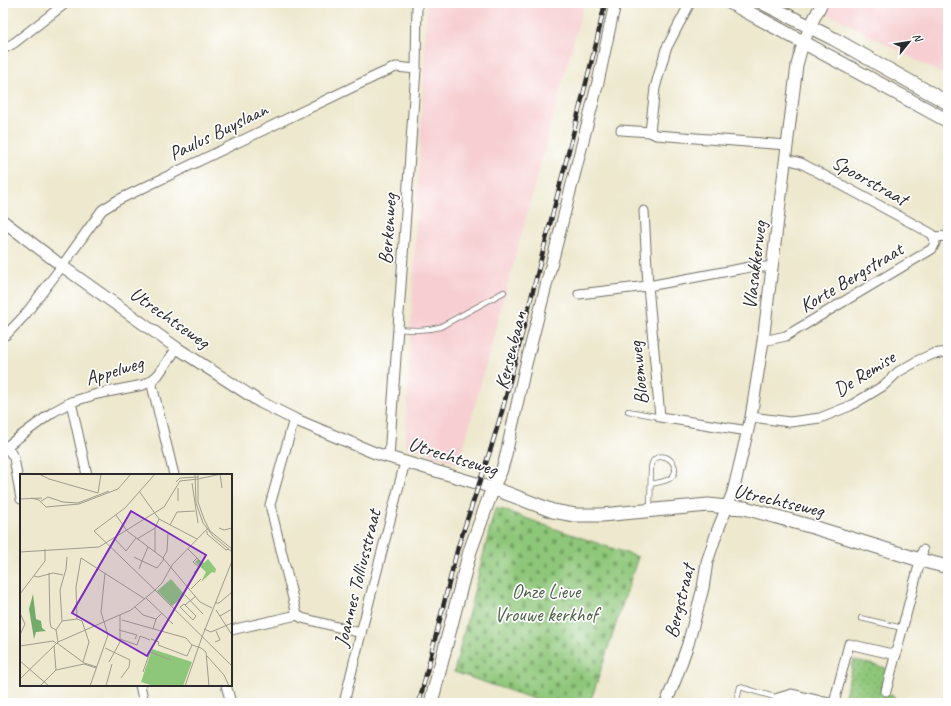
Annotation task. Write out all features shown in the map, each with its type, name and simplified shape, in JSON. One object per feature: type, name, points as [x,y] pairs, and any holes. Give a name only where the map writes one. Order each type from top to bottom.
[{"type":"main road","points":[[731,3],[948,120]]},
{"type":"main road","points":[[763,3],[841,43],[948,104]]},
{"type":"main road","name":"Utrechtseweg","points":[[494,488],[553,511],[575,515],[602,515],[708,505],[745,508],[922,555],[948,567]]},
{"type":"main road","name":"Kersenbaan","points":[[431,703],[470,550],[494,488]]},
{"type":"street","points":[[3,49],[14,43],[66,3]]},
{"type":"street","name":"Berkenweg","points":[[389,457],[416,69],[417,3]]},
{"type":"street","name":"Kersenbaan","points":[[494,488],[505,459],[527,360],[598,82],[615,3]]},
{"type":"street","points":[[650,132],[655,88],[666,49],[690,3]]},
{"type":"street","name":"Vlasakkerweg","points":[[727,507],[751,417],[763,341],[797,65],[810,27],[822,3]]},
{"type":"street","name":"Paulus Buyslaan","points":[[3,336],[7,334],[25,315],[102,210],[118,200],[390,69],[396,67],[416,69]]},
{"type":"street","points":[[621,130],[650,132],[656,135],[787,145]]},
{"type":"street","name":"Spoorstraat","points":[[786,159],[801,163],[932,234],[934,237]]},
{"type":"street","name":"Bloemweg","points":[[644,212],[648,286],[660,417],[748,431]]},
{"type":"street","name":"Utrechtseweg","points":[[3,221],[62,266],[177,348],[260,402],[294,419],[375,453],[494,488]]},
{"type":"street","points":[[934,237],[948,236]]},
{"type":"street","name":"Korte Bergstraat","points":[[763,341],[786,336],[932,249],[935,243],[934,237]]},
{"type":"street","points":[[579,294],[648,286],[750,267],[772,267]]},
{"type":"street","name":"Appelweg","points":[[5,448],[53,412],[71,402],[97,394],[143,385],[152,381],[177,348]]},
{"type":"street","name":"De Remise","points":[[751,417],[790,422],[820,418],[850,406],[883,386],[898,372],[919,360],[933,354],[948,352]]},
{"type":"street","points":[[152,381],[174,474]]},
{"type":"street","name":"Appelweg","points":[[71,402],[87,474]]},
{"type":"street","points":[[294,419],[270,505],[297,615]]},
{"type":"street","points":[[5,448],[14,458],[20,493]]},
{"type":"street","name":"Joannes Tolliusstraat","points":[[344,703],[360,633],[405,462]]},
{"type":"street","name":"Bergstraat","points":[[666,703],[688,644],[704,588],[707,562],[727,507]]},
{"type":"street","points":[[886,691],[922,555]]},
{"type":"street","points":[[232,630],[297,615],[302,618],[360,633]]},
{"type":"street","points":[[834,703],[849,644],[896,655]]},
{"type":"street","points":[[140,686],[144,703]]},
{"type":"street","points":[[226,686],[231,703]]},
{"type":"street","points":[[778,698],[792,694],[829,703]]},
{"type":"lane","points":[[398,329],[432,330],[440,328],[504,292]]},
{"type":"lane","points":[[628,411],[660,417]]},
{"type":"lane","points":[[650,510],[651,466],[658,457],[663,456],[673,462],[675,472],[672,476],[667,480],[651,484]]},
{"type":"lane","points":[[861,618],[902,628]]},
{"type":"lane","points":[[736,703],[740,687],[778,698]]},
{"type":"shaded area","points":[[427,3],[584,3],[459,464],[405,445]]},
{"type":"shaded area","points":[[808,3],[948,3],[948,77]]},
{"type":"green space","name":"Onze Lieve Vrouwe kerkhof","points":[[495,508],[638,557],[590,703],[543,703],[454,672]]},
{"type":"green space","points":[[854,660],[886,668],[880,693],[894,696],[892,703],[843,703]]},
{"type":"railway","points":[[419,703],[458,547],[503,408],[596,44],[605,3]]}]
